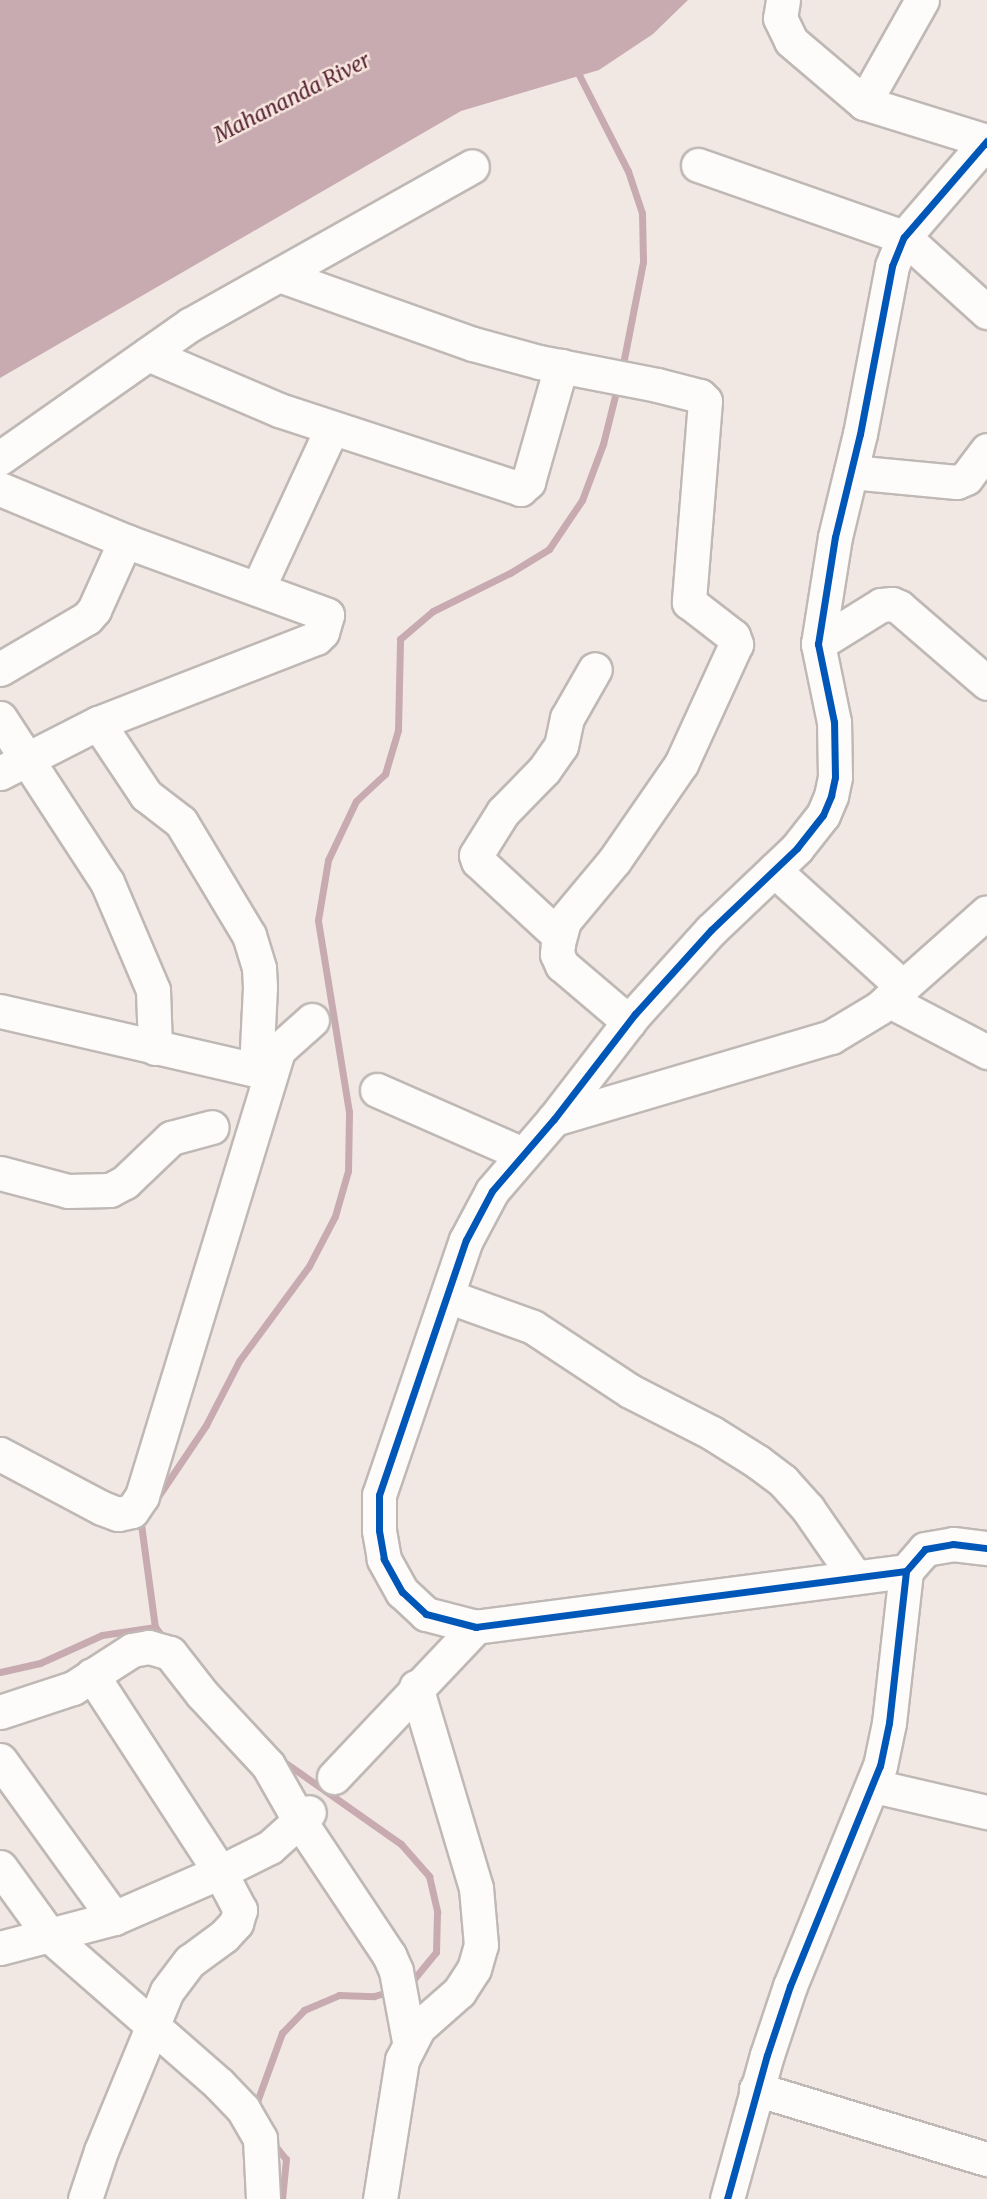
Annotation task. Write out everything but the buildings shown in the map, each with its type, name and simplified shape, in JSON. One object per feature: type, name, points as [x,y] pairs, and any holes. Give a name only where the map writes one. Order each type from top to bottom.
[{"type":"street","points":[[783,0],[780,18],[791,41],[864,103],[987,141],[904,237],[892,266],[851,472],[835,537],[818,644],[834,722],[835,777],[831,796],[816,823],[774,870],[711,930],[629,1022],[480,1212],[447,1296],[379,1495],[379,1530],[384,1559],[402,1592],[426,1614],[476,1627],[906,1571]]},
{"type":"street","points":[[864,103],[922,0]]},
{"type":"street","points":[[698,165],[904,237],[987,312]]},
{"type":"street","points":[[0,458],[191,324],[472,166]]},
{"type":"street","points":[[279,275],[473,344],[561,366],[657,385],[700,396],[705,401],[688,602],[733,636],[736,644],[677,771],[614,861],[564,921],[559,936],[559,961],[629,1022]]},
{"type":"street","points":[[148,354],[279,410],[523,489],[528,482],[561,366]]},
{"type":"street","points":[[258,588],[332,428]]},
{"type":"street","points":[[851,472],[957,482],[966,478],[987,450]]},
{"type":"street","points":[[0,489],[125,541],[325,612],[327,617],[320,635],[98,723],[14,766]]},
{"type":"street","points":[[0,669],[87,618],[94,610],[125,541]]},
{"type":"street","points":[[818,644],[881,605],[892,604],[899,607],[987,682]]},
{"type":"street","points":[[559,936],[478,862],[476,855],[503,812],[544,770],[561,746],[567,718],[595,669]]},
{"type":"street","points":[[0,718],[14,766],[103,875],[153,990],[155,1048]]},
{"type":"street","points":[[0,1454],[102,1508],[118,1514],[132,1511],[142,1496],[267,1060],[259,968],[249,935],[181,822],[146,795],[98,723]]},
{"type":"street","points":[[774,870],[896,994],[987,1052]]},
{"type":"street","points":[[554,1119],[831,1037],[854,1025],[896,994],[987,912]]},
{"type":"street","points":[[0,1011],[155,1048],[267,1060],[312,1020]]},
{"type":"street","points":[[377,1090],[523,1154]]},
{"type":"street","points":[[0,1173],[68,1191],[110,1190],[125,1182],[171,1138],[212,1127]]},
{"type":"street","points":[[447,1296],[533,1327],[630,1391],[712,1433],[758,1462],[783,1481],[808,1509],[855,1577]]},
{"type":"street","points":[[727,2199],[756,2090],[790,1986],[874,1786],[889,1723],[906,1571],[925,1549],[953,1544],[987,1548]]},
{"type":"street","points":[[334,1777],[416,1687],[476,1627]]},
{"type":"street","points":[[0,1712],[58,1695],[132,1650],[149,1647],[170,1653],[202,1694],[268,1765],[305,1818],[389,1955],[399,1985],[409,2041]]},
{"type":"street","points":[[85,2199],[101,2151],[177,1974],[236,1923],[240,1910],[220,1872],[92,1675]]},
{"type":"street","points":[[380,2199],[402,2060],[409,2041],[418,2028],[459,1992],[474,1969],[481,1945],[476,1888],[416,1687]]},
{"type":"street","points":[[0,1760],[114,1918]]},
{"type":"street","points":[[874,1786],[987,1812]]},
{"type":"street","points":[[0,1948],[114,1918],[270,1847],[305,1818]]},
{"type":"street","points":[[0,1867],[50,1936],[153,2025],[243,2109],[260,2139],[263,2199]]},
{"type":"street","points":[[756,2090],[987,2159]]},
{"type":"water","name":"Mahananda River","points":[[0,0],[688,0],[653,34],[599,70],[461,111],[0,378]]},
{"type":"waterway","points":[[576,69],[628,171],[642,213],[643,262],[622,369]]},
{"type":"waterway","points":[[157,1498],[206,1425],[239,1361],[309,1266],[335,1216],[348,1171],[349,1112],[318,920],[328,860],[356,801],[385,774],[398,730],[400,639],[433,611],[510,573],[549,549],[582,500],[603,444],[618,384]]},
{"type":"waterway","points":[[145,1518],[141,1524],[155,1627],[165,1640]]},
{"type":"waterway","points":[[0,1672],[40,1663],[102,1635],[155,1627]]},
{"type":"waterway","points":[[280,1759],[401,1844],[429,1876],[437,1912],[436,1952],[409,1985]]},
{"type":"waterway","points":[[255,2107],[282,2033],[304,2010],[339,1995],[374,1996],[391,1991]]},
{"type":"waterway","points":[[272,2142],[286,2159],[282,2199]]},
{"type":"cycle path","points":[[906,1571],[476,1627],[426,1614],[402,1592],[384,1559],[379,1530],[379,1495],[466,1240],[492,1191],[554,1119],[635,1014],[711,930],[797,848],[823,815],[835,777],[834,722],[818,644],[835,537],[860,434],[892,266],[904,237],[987,141]]},
{"type":"cycle path","points":[[727,2199],[767,2055],[790,1986],[880,1766],[889,1723],[906,1571],[925,1549],[953,1544],[987,1548]]}]
